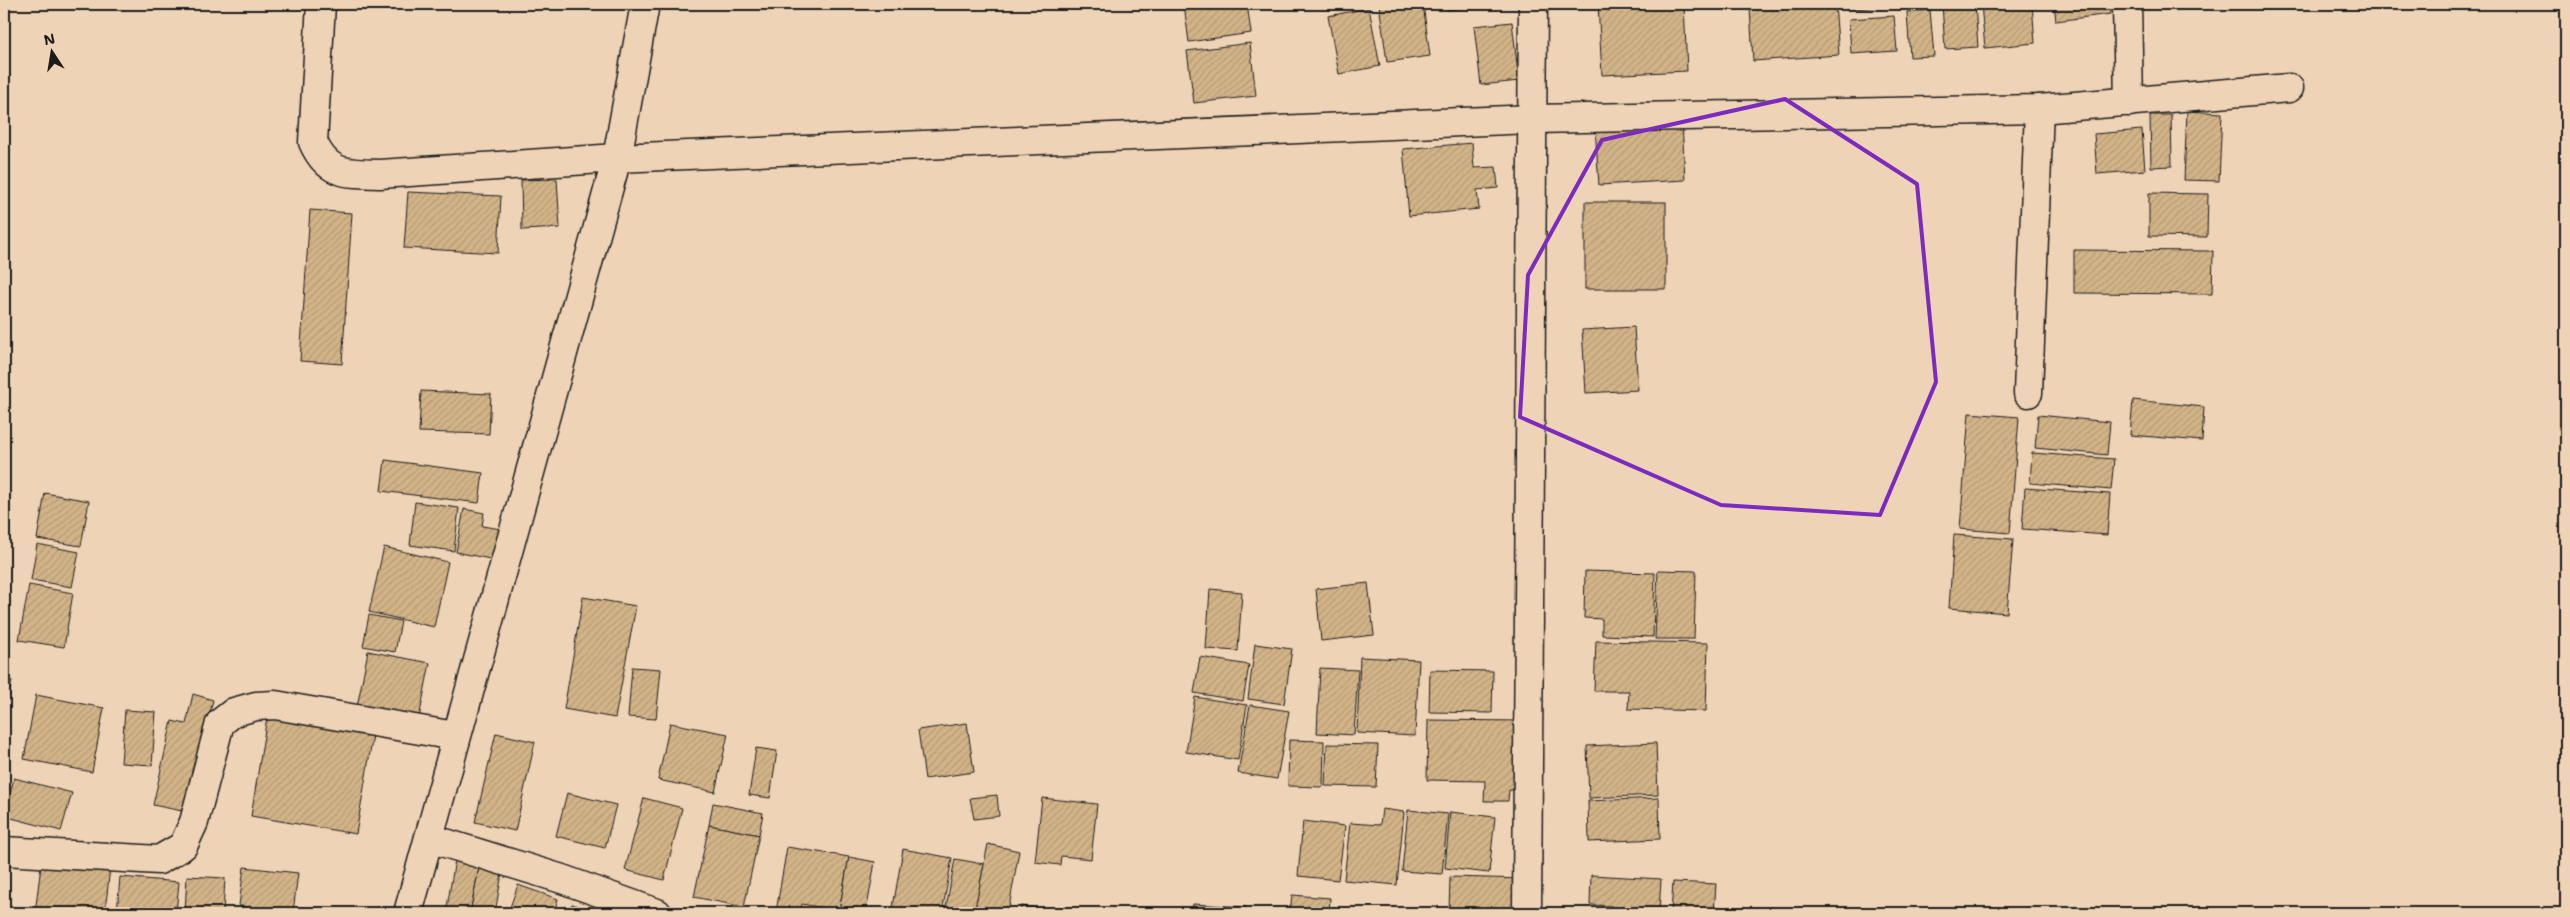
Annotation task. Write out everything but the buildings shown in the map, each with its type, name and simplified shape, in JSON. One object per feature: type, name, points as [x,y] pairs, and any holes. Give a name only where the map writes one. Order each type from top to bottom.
[{"type":"street","points":[[321,4],[313,142],[318,154],[330,168],[349,173],[380,174],[617,158],[1534,119],[2039,109],[2289,88]]},
{"type":"street","points":[[408,913],[455,736],[617,158],[645,4]]},
{"type":"street","points":[[1527,913],[1534,119],[1533,4]]},
{"type":"street","points":[[2127,4],[2130,102]]},
{"type":"street","points":[[2028,393],[2039,109]]},
{"type":"street","points":[[4,851],[159,860],[183,846],[194,822],[220,723],[234,712],[256,706],[275,705],[455,736]]},
{"type":"street","points":[[429,838],[562,879],[657,913]]},
{"type":"highlighted area","points":[[1785,99],[1917,184],[1936,382],[1880,515],[1721,505],[1520,417],[1528,275],[1602,140]]}]
